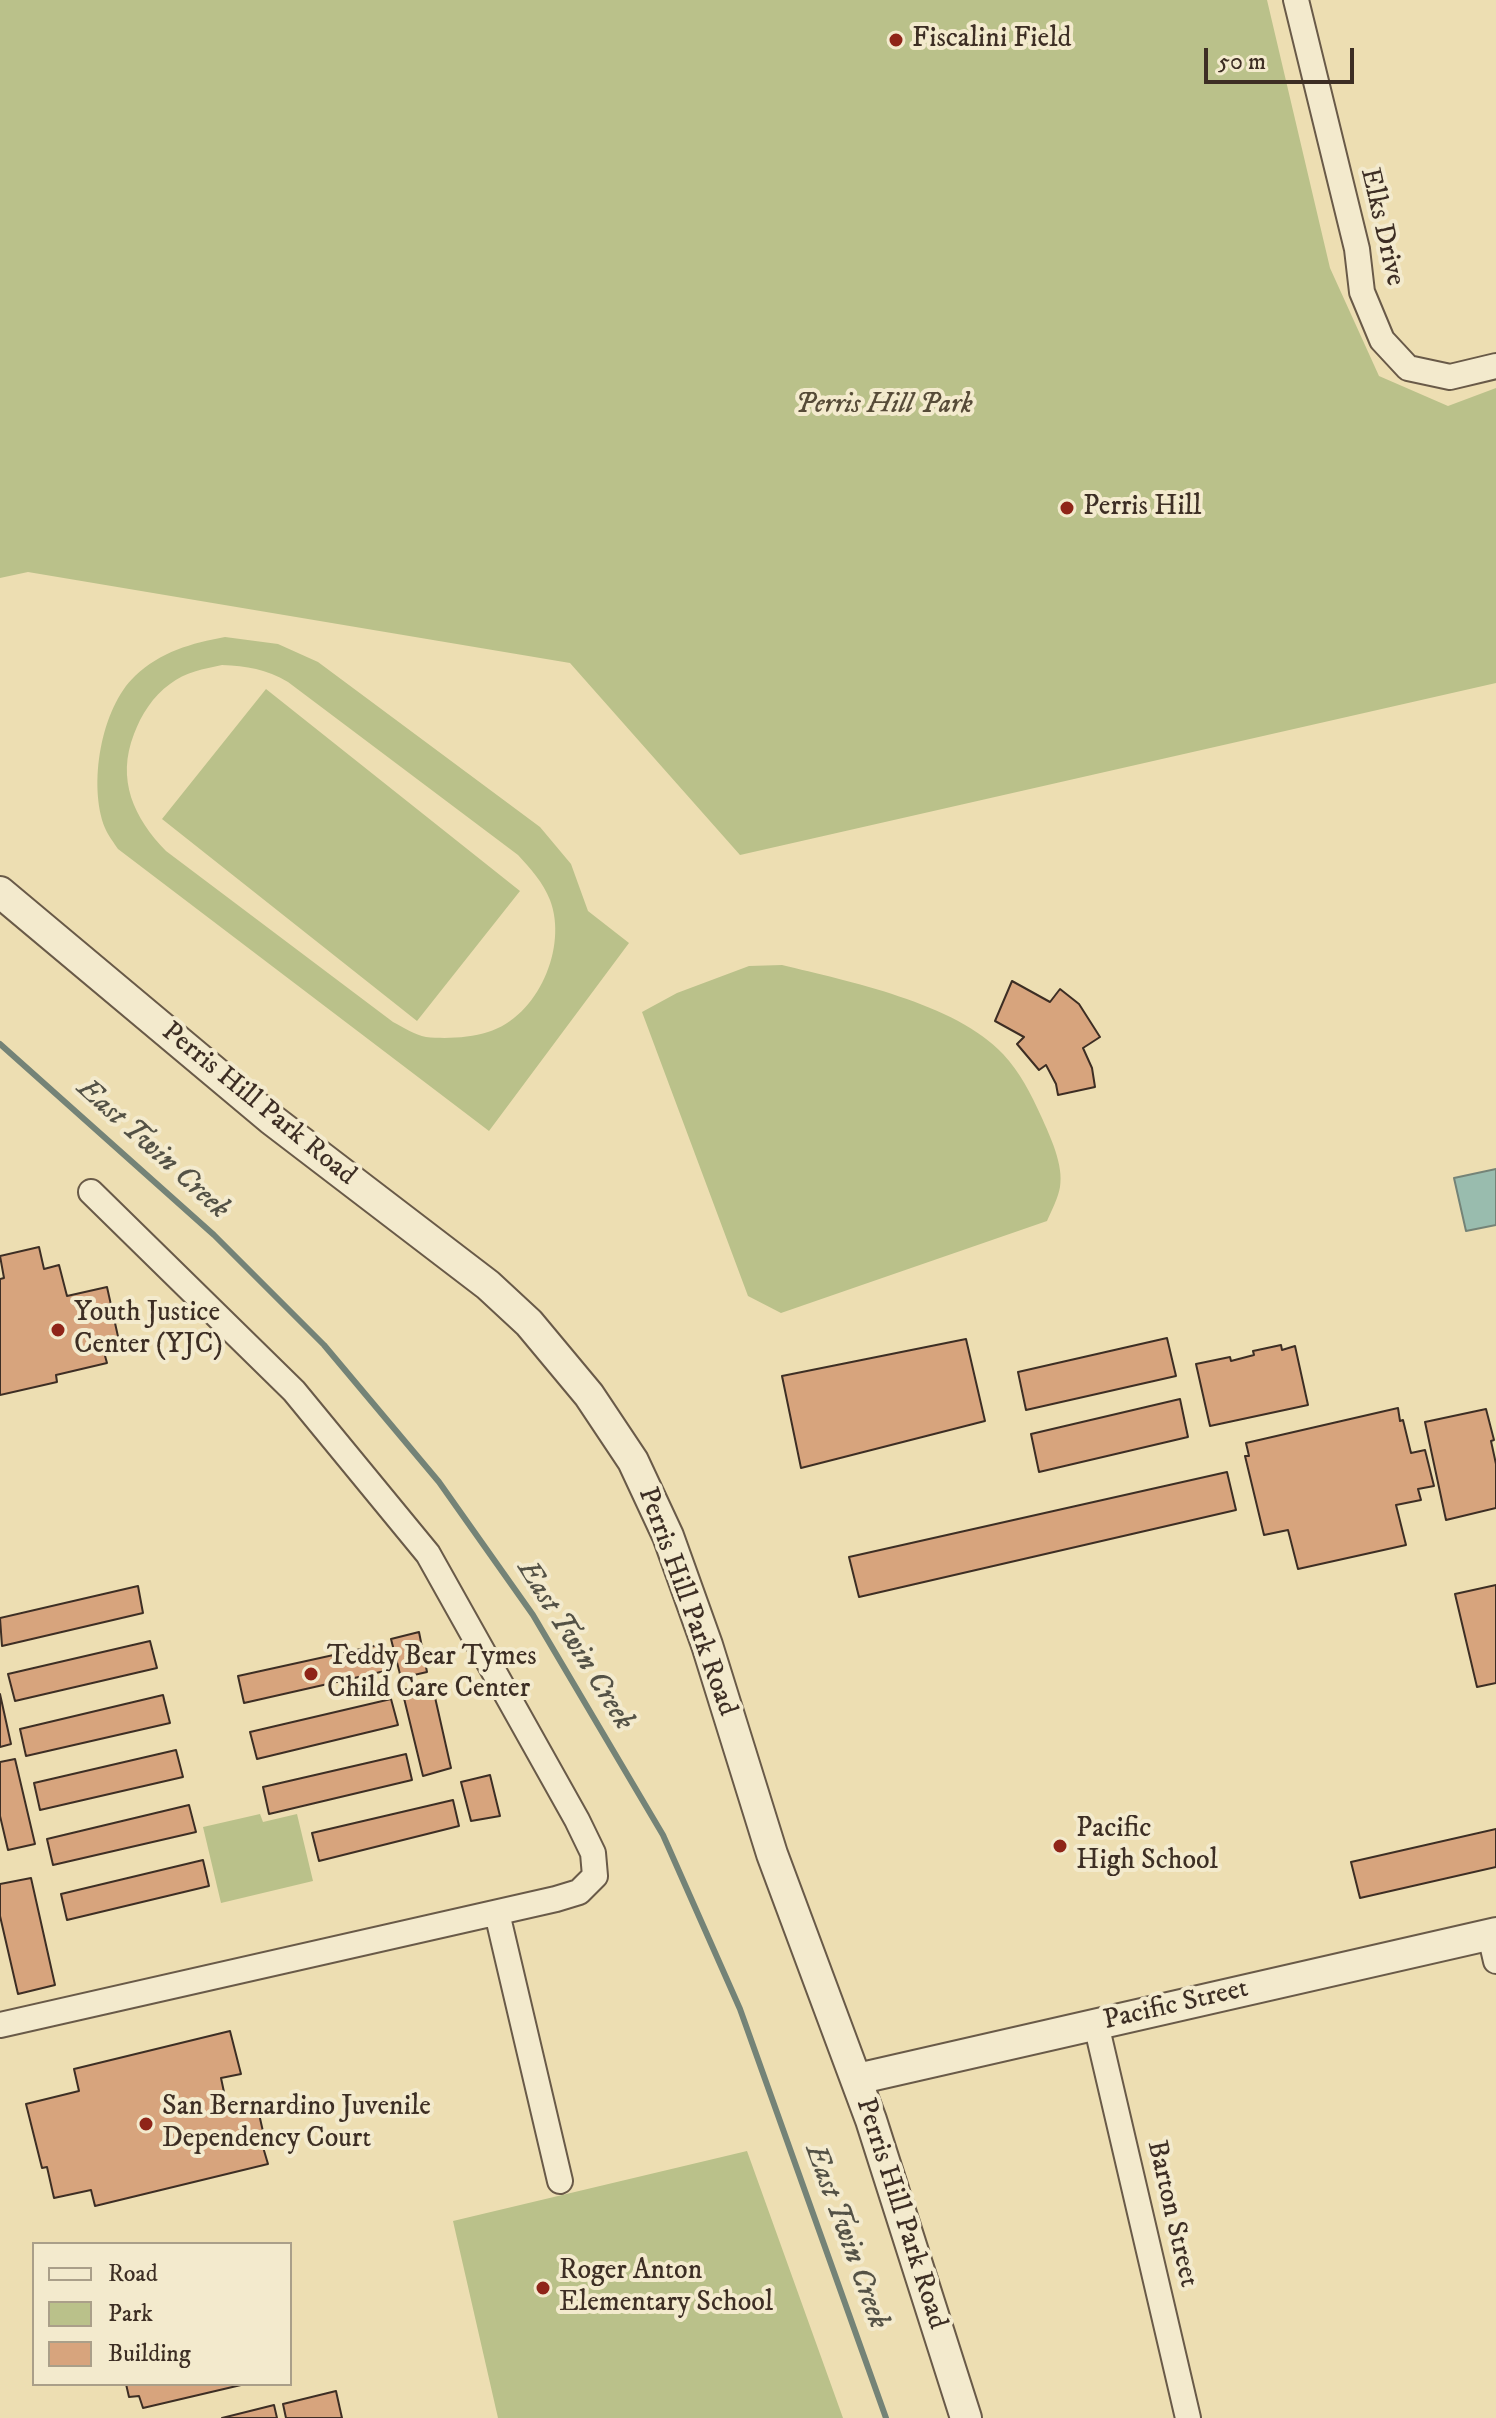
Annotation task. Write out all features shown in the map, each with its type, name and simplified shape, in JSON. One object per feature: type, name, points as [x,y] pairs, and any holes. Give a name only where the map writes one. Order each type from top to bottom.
[{"type":"street","name":"Elks Drive","points":[[1296,0],[1357,249],[1362,292],[1382,340],[1408,368],[1450,377],[1496,366]]},
{"type":"street","name":"Perris Hill Park Road","points":[[0,892],[271,1119],[488,1285],[529,1323],[589,1395],[633,1461],[668,1536],[707,1645],[772,1854],[857,2079],[966,2418]]},
{"type":"street","points":[[0,2025],[497,1913],[579,1892],[595,1876],[593,1853],[428,1554],[294,1391],[91,1192]]},
{"type":"street","points":[[497,1913],[560,2181]]},
{"type":"street","name":"Pacific Street","points":[[857,2079],[1096,2024],[1494,1943]]},
{"type":"street","name":"Barton Street","points":[[1096,2024],[1188,2418]]},
{"type":"green space","name":"Perris Hill Park","points":[[0,0],[1267,0],[1330,268],[1379,376],[1448,406],[1496,388],[1496,683],[740,855],[570,663],[28,572],[0,578]]},
{"type":"green space","points":[[225,637],[278,644],[318,662],[540,827],[571,864],[588,911],[629,943],[489,1131],[118,849],[105,828],[100,810],[98,769],[106,727],[123,690],[155,661],[177,650]],"holes":[[[222,665],[264,671],[288,682],[518,855],[532,870],[550,900],[555,919],[555,938],[544,978],[521,1012],[506,1024],[473,1036],[433,1038],[413,1033],[393,1022],[166,851],[145,825],[131,797],[127,767],[129,751],[144,713],[164,689],[188,674]]]},
{"type":"green space","points":[[266,689],[520,891],[417,1021],[162,819]]},
{"type":"green space","points":[[782,965],[899,996],[930,1008],[983,1036],[1003,1054],[1029,1091],[1058,1160],[1060,1187],[1047,1221],[781,1313],[748,1296],[642,1012],[677,993],[749,966]]},
{"type":"green space","points":[[260,1814],[263,1822],[297,1814],[313,1881],[221,1903],[203,1827]]},
{"type":"green space","name":"Roger Anton Elementary School","points":[[747,2151],[843,2418],[498,2418],[453,2221]]},
{"type":"shaded area","points":[[1496,1169],[1496,1225],[1466,1231],[1454,1178]]},
{"type":"building","points":[[1012,981],[1050,1002],[1060,989],[1079,1004],[1100,1037],[1083,1048],[1092,1068],[1095,1087],[1058,1095],[1046,1065],[1039,1070],[1017,1044],[1024,1037],[995,1021]]},
{"type":"building","name":"Youth Justice Center (YJC)","points":[[39,1247],[44,1269],[59,1265],[67,1296],[107,1287],[119,1341],[102,1345],[107,1363],[56,1375],[57,1382],[0,1395],[0,1279],[4,1278],[0,1256]]},
{"type":"building","points":[[1167,1338],[1176,1376],[1026,1410],[1018,1372]]},
{"type":"building","points":[[966,1339],[985,1421],[801,1468],[782,1376]]},
{"type":"building","points":[[1281,1345],[1282,1350],[1295,1346],[1308,1405],[1210,1426],[1196,1364],[1230,1357],[1231,1361],[1254,1355],[1253,1351]]},
{"type":"building","points":[[1180,1399],[1188,1437],[1039,1472],[1031,1434]]},
{"type":"building","points":[[1398,1408],[1411,1453],[1425,1450],[1434,1486],[1418,1489],[1421,1500],[1396,1505],[1406,1545],[1298,1569],[1288,1530],[1264,1535],[1245,1456],[1249,1456],[1246,1443]]},
{"type":"building","points":[[1486,1409],[1494,1440],[1491,1441],[1496,1464],[1496,1508],[1446,1520],[1425,1422]]},
{"type":"building","points":[[1227,1472],[1236,1510],[859,1597],[849,1557]]},
{"type":"building","points":[[1496,1585],[1496,1683],[1477,1687],[1455,1594]]},
{"type":"building","points":[[138,1586],[143,1613],[2,1646],[0,1618]]},
{"type":"building","points":[[419,1632],[427,1672],[401,1678],[391,1639]]},
{"type":"building","points":[[150,1641],[157,1668],[15,1701],[8,1674]]},
{"type":"building","name":"Teddy Bear Tymes Child Care Center","points":[[379,1645],[385,1671],[244,1703],[238,1676]]},
{"type":"building","points":[[432,1684],[451,1768],[423,1776],[402,1690]]},
{"type":"building","points":[[0,1694],[11,1744],[0,1747]]},
{"type":"building","points":[[163,1695],[170,1723],[26,1756],[20,1729]]},
{"type":"building","points":[[391,1699],[398,1725],[257,1759],[250,1732]]},
{"type":"building","points":[[176,1750],[183,1777],[40,1810],[34,1783]]},
{"type":"building","points":[[406,1754],[412,1780],[269,1814],[263,1787]]},
{"type":"building","points":[[15,1759],[35,1844],[8,1850],[0,1816],[0,1762]]},
{"type":"building","points":[[490,1775],[500,1816],[471,1821],[461,1782]]},
{"type":"building","points":[[453,1800],[459,1826],[319,1861],[312,1833]]},
{"type":"building","points":[[189,1805],[196,1832],[53,1865],[47,1839]]},
{"type":"building","points":[[1496,1829],[1496,1867],[1360,1898],[1351,1862]]},
{"type":"building","points":[[203,1860],[209,1886],[67,1920],[61,1894]]},
{"type":"building","points":[[31,1878],[55,1985],[18,1994],[0,1916],[0,1884]]},
{"type":"building","name":"San Bernardino Juvenile Dependency Court","points":[[230,2031],[241,2074],[221,2078],[228,2111],[257,2105],[264,2136],[260,2137],[268,2164],[95,2206],[91,2190],[54,2198],[47,2167],[42,2168],[26,2104],[79,2091],[74,2069]]},
{"type":"building","points":[[126,2386],[237,2386],[143,2408],[139,2396],[129,2397]]},
{"type":"building","points":[[336,2391],[342,2418],[286,2418],[283,2404]]},
{"type":"building","points":[[274,2405],[277,2418],[222,2418]]},
{"type":"waterway","name":"East Twin Creek","points":[[0,1044],[214,1235],[324,1345],[439,1482],[533,1615],[663,1835],[740,2009],[886,2418]]},
{"type":"place","name":"Fiscalini Field","points":[[896,40]]},
{"type":"place","name":"Perris Hill","points":[[1067,508]]},
{"type":"place","name":"Youth Justice Center (YJC)","points":[[58,1330]]},
{"type":"place","name":"Teddy Bear Tymes Child Care Center","points":[[311,1674]]},
{"type":"place","name":"Pacific High School","points":[[1060,1846]]},
{"type":"place","name":"San Bernardino Juvenile Dependency Court","points":[[146,2124]]},
{"type":"place","name":"Roger Anton Elementary School","points":[[543,2288]]}]
